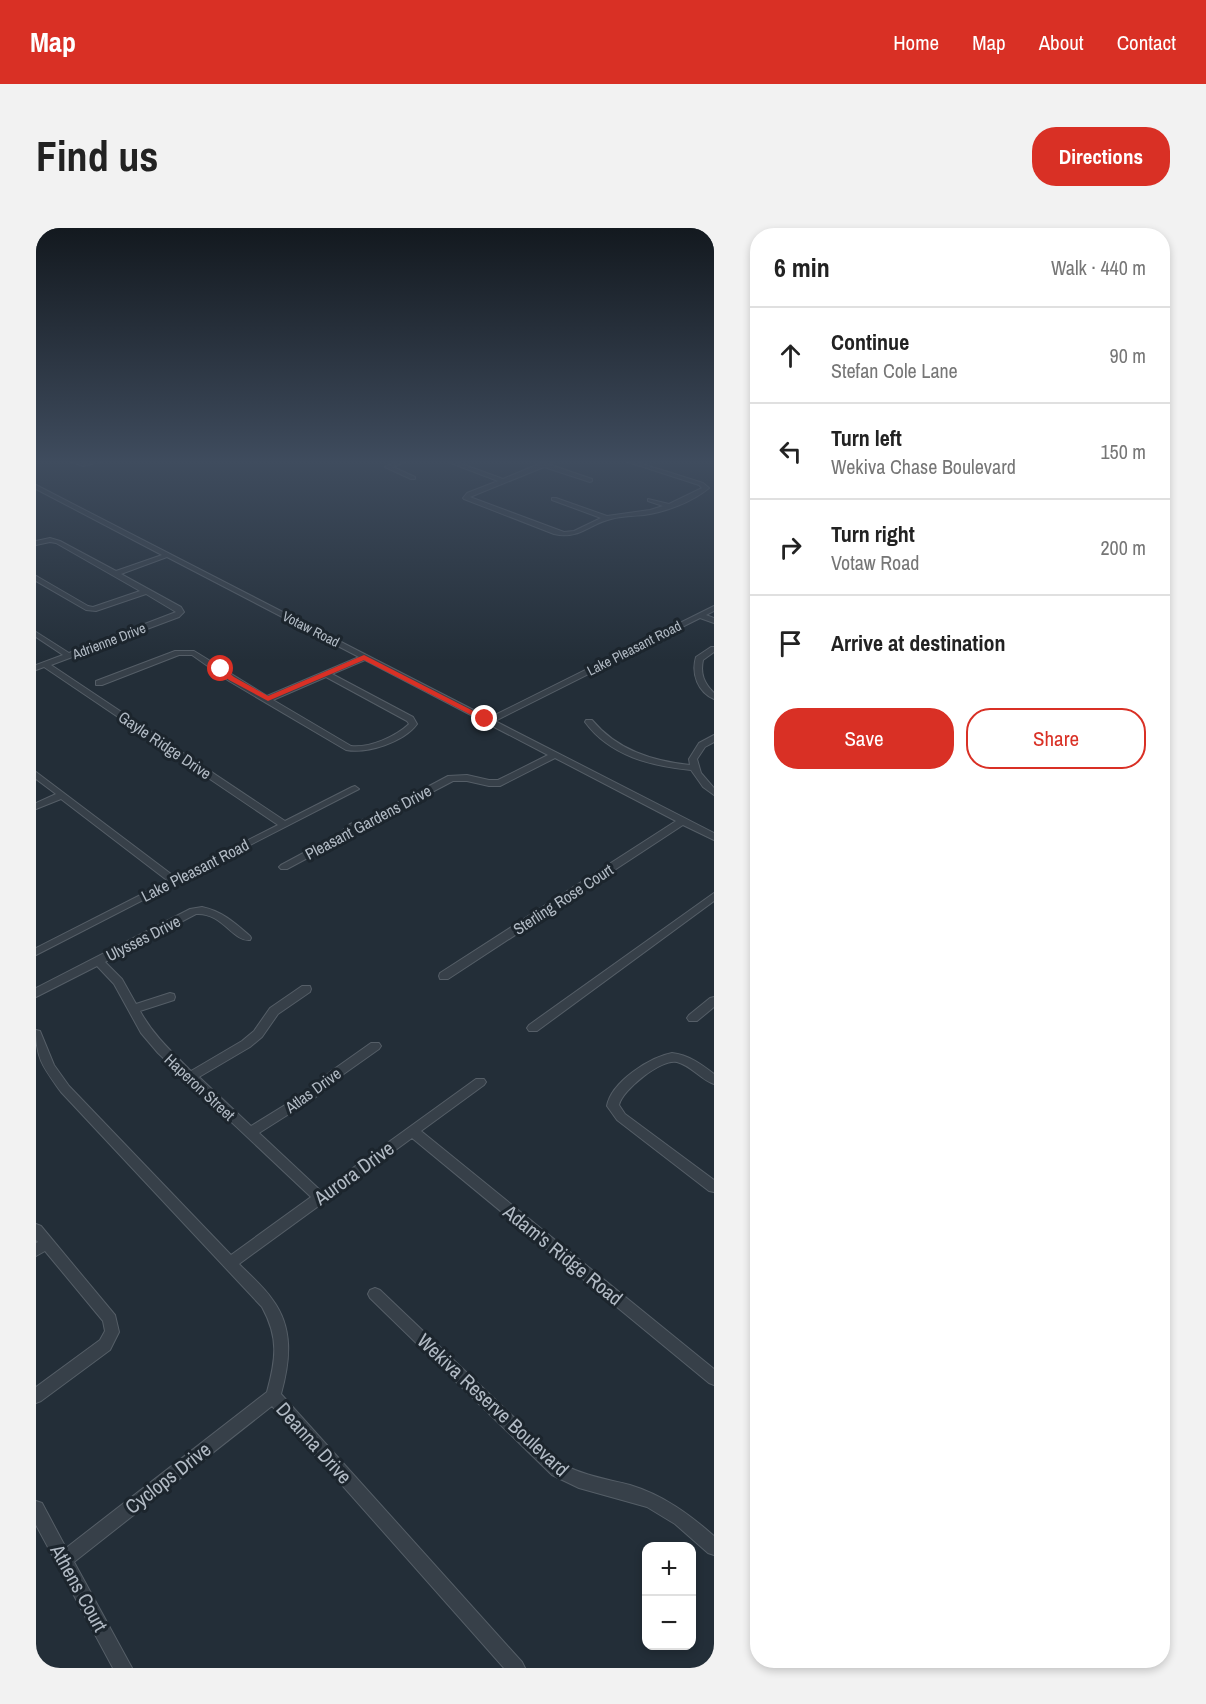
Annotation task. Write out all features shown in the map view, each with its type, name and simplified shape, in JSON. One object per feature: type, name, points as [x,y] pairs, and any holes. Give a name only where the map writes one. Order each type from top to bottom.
[{"type":"street","name":"Votaw Road","points":[[113,527],[714,837]]},
{"type":"street","points":[[545,527],[563,534],[574,534],[585,527]]},
{"type":"street","points":[[36,543],[50,540],[58,542],[147,591]]},
{"type":"street","points":[[115,574],[168,555]]},
{"type":"street","points":[[36,578],[86,608],[93,609],[147,591]]},
{"type":"street","name":"Adrienne Drive","points":[[36,668],[180,612],[147,591]]},
{"type":"street","name":"Lake Pleasant Road","points":[[489,722],[714,608]]},
{"type":"street","points":[[699,615],[714,621]]},
{"type":"street","points":[[36,634],[69,656]]},
{"type":"street","points":[[714,649],[699,659],[697,672],[703,687],[714,697]]},
{"type":"street","points":[[99,683],[178,653],[188,652],[194,653],[221,669],[232,679],[350,748],[359,750],[379,744],[410,728],[413,724],[410,719],[326,674]]},
{"type":"street","points":[[268,699],[364,657]]},
{"type":"street","name":"Gayle Ridge Drive","points":[[46,665],[285,825]]},
{"type":"street","points":[[589,722],[596,733],[606,740],[646,759],[668,766],[693,768]]},
{"type":"street","points":[[714,738],[696,751],[693,759],[693,768],[700,779],[714,792]]},
{"type":"street","name":"Pleasant Gardens Drive","points":[[284,867],[340,837],[353,826],[374,819],[451,778],[500,783],[554,755]]},
{"type":"street","points":[[36,775],[174,881]]},
{"type":"street","name":"Lake Pleasant Road","points":[[36,951],[355,789]]},
{"type":"street","points":[[36,806],[62,795]]},
{"type":"street","name":"Sterling Rose Court","points":[[444,976],[682,821]]},
{"type":"street","points":[[533,1028],[714,896]]},
{"type":"street","name":"Ulysses Drive","points":[[36,993],[194,911],[205,909],[215,912],[246,938]]},
{"type":"street","name":"Haperon Street","points":[[98,961],[118,982],[145,1030],[190,1077],[320,1198]]},
{"type":"street","points":[[190,1077],[252,1039],[274,1011],[306,989]]},
{"type":"street","points":[[134,1009],[170,997]]},
{"type":"street","points":[[693,1018],[714,1001]]},
{"type":"street","name":"Deanna Drive","points":[[36,1034],[49,1067],[65,1089],[267,1303],[279,1321],[284,1347],[273,1396],[516,1668]]},
{"type":"street","name":"Atlas Drive","points":[[250,1133],[315,1092],[334,1075],[375,1046]]},
{"type":"street","points":[[714,1080],[686,1061],[671,1057],[662,1059],[620,1090],[614,1098],[613,1106],[621,1117],[714,1187]]},
{"type":"street","name":"Aurora Drive","points":[[229,1264],[480,1082]]},
{"type":"street","name":"Adam's Ridge Road","points":[[412,1131],[714,1378]]},
{"type":"street","points":[[36,1230],[41,1246],[110,1320],[112,1332],[105,1345],[36,1396]]},
{"type":"street","name":"Wekiva Reserve Boulevard","points":[[375,1294],[558,1470],[573,1480],[642,1497],[688,1523],[714,1547]]},
{"type":"street","name":"Cyclops Drive","points":[[64,1560],[273,1396]]},
{"type":"street","name":"Athens Court","points":[[36,1509],[123,1668]]},
{"type":"route","points":[[221,669],[232,679],[268,699],[364,657],[485,719]]}]
